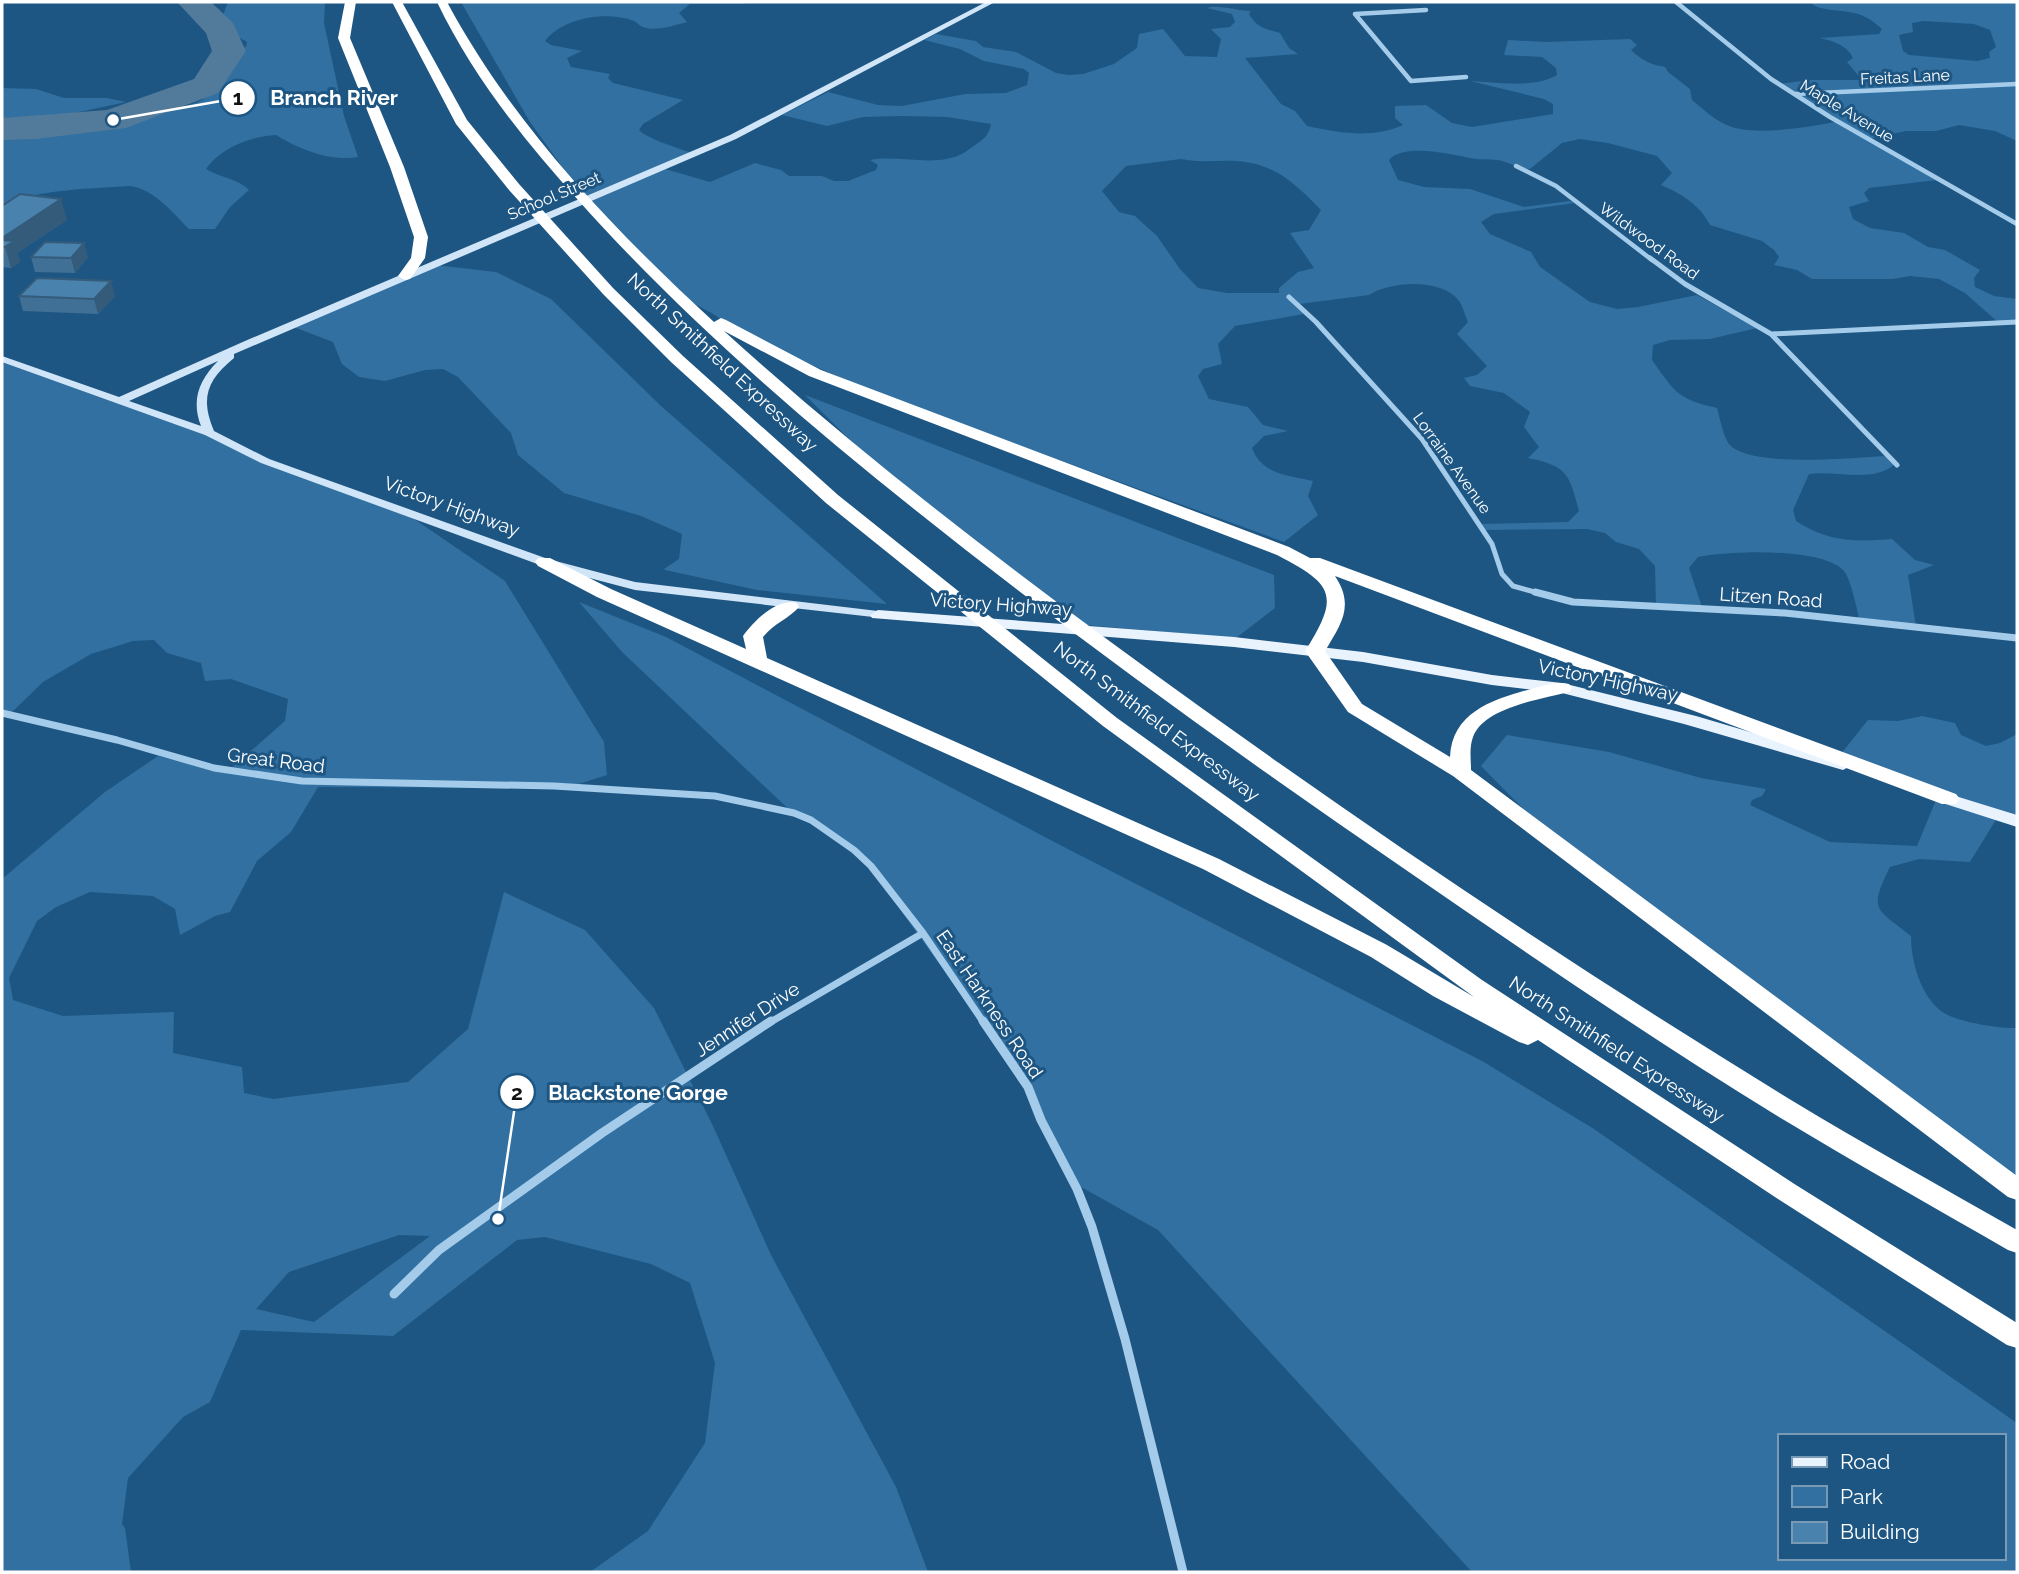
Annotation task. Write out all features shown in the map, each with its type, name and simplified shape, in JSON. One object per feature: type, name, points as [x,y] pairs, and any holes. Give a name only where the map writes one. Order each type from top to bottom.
[{"type":"highway","points":[[350,2],[344,38],[397,167],[421,237],[418,258],[405,276]]},
{"type":"highway","name":"North Smithfield Expressway","points":[[397,2],[461,121],[514,187],[608,291],[677,359],[832,499],[1110,722],[1474,986],[1599,1070],[2017,1337]]},
{"type":"highway","name":"North Smithfield Expressway","points":[[442,2],[500,98],[577,192],[662,281],[766,378],[952,530],[1186,708],[1576,976],[1758,1091],[2017,1243]]},
{"type":"highway","points":[[662,281],[725,326],[815,373],[1949,799]]},
{"type":"highway","points":[[1283,551],[1324,574],[1337,593],[1335,616],[1315,651],[1355,708],[1460,772],[2017,1190]]},
{"type":"highway","points":[[544,562],[604,593],[757,659],[1211,864],[1379,951],[1452,996],[1599,1070]]},
{"type":"highway","points":[[757,659],[753,635],[767,620],[790,607]]},
{"type":"highway","points":[[1460,772],[1462,739],[1481,715],[1521,698],[1562,688]]},
{"type":"main road","name":"Victory Highway","points":[[878,615],[1315,651],[1492,680],[1562,688],[1690,720],[2017,821]]},
{"type":"street","name":"School Street","points":[[120,401],[769,120],[991,2]]},
{"type":"street","points":[[1420,2],[1426,10],[1355,14],[1411,81],[1466,77]]},
{"type":"street","name":"Maple Avenue","points":[[1676,2],[1753,65],[1795,94],[2017,224]]},
{"type":"street","name":"Freitas Lane","points":[[1795,94],[2017,84]]},
{"type":"street","name":"Wildwood Road","points":[[1516,166],[1556,186],[1685,284],[1771,334],[1897,465]]},
{"type":"street","name":"Lorraine Avenue","points":[[1289,297],[1316,322],[1422,439],[1492,544],[1502,574],[1513,586],[1523,590]]},
{"type":"street","points":[[1771,334],[2017,322]]},
{"type":"street","points":[[209,433],[201,416],[201,396],[211,374],[227,358],[249,343]]},
{"type":"street","name":"Victory Highway","points":[[2,359],[209,433],[264,461],[544,562],[635,586],[790,607],[878,615]]},
{"type":"street","name":"Litzen Road","points":[[1523,590],[1573,602],[1785,613],[2017,638]]},
{"type":"street","name":"Great Road","points":[[2,713],[117,740],[214,768],[279,778],[412,785],[554,786]]},
{"type":"street","name":"East Harkness Road","points":[[554,786],[716,796],[793,813],[811,820],[871,866],[923,933],[1028,1087],[1041,1120],[1077,1189],[1092,1227],[1125,1339],[1183,1572]]},
{"type":"street","name":"Jennifer Drive","points":[[394,1294],[439,1250],[602,1133],[794,1006],[923,933]]},
{"type":"green space","points":[[228,2],[325,2],[324,23],[344,116],[358,157],[326,156],[276,135],[237,144],[219,155],[206,169],[249,190],[230,207],[215,229],[189,229],[155,197],[130,186],[48,193],[2,205],[2,137],[138,117],[190,105],[209,95],[226,75],[247,42],[232,33],[222,18]]},
{"type":"green space","points":[[461,2],[748,2],[690,4],[679,13],[687,22],[659,28],[643,27],[623,18],[586,18],[563,26],[545,41],[551,45],[582,51],[567,58],[571,67],[610,74],[608,78],[613,83],[683,100],[643,124],[639,130],[657,140],[695,154],[665,169],[710,182],[755,163],[781,170],[789,176],[822,176],[834,181],[848,181],[876,170],[878,165],[870,160],[948,159],[971,148],[986,136],[991,124],[947,117],[903,116],[863,117],[827,126],[782,115],[828,92],[878,105],[902,106],[965,94],[1006,93],[1027,85],[1029,73],[1024,69],[984,61],[960,49],[924,40],[936,34],[976,41],[983,47],[1016,52],[1056,73],[1083,74],[1114,64],[1137,48],[1139,34],[1163,29],[1185,56],[1217,57],[1221,39],[1211,29],[1230,27],[1235,22],[1232,14],[1207,8],[1251,11],[1249,14],[1255,22],[1280,33],[1289,48],[1298,54],[1245,58],[1281,104],[1295,111],[1307,126],[1356,133],[1379,132],[1403,125],[1395,118],[1395,106],[1426,105],[1452,123],[1472,127],[1553,114],[1553,104],[1544,99],[1470,81],[1526,83],[1557,75],[1556,68],[1542,57],[1504,55],[1508,40],[1546,42],[1630,39],[1637,45],[1631,50],[1647,62],[1665,67],[1690,89],[1692,100],[1713,117],[1738,129],[1765,131],[1835,122],[1777,84],[1810,80],[1862,80],[1847,62],[1853,58],[1847,50],[1835,42],[1820,38],[1879,34],[1882,29],[1862,15],[1825,9],[1810,2],[2017,2],[2017,141],[1995,131],[1959,125],[1936,131],[1906,131],[1869,139],[1937,180],[1869,188],[1864,193],[1869,201],[1849,207],[1853,219],[1870,228],[1904,233],[1928,247],[1945,250],[1980,270],[1974,278],[1975,287],[1994,296],[2017,299],[2017,322],[1999,323],[1965,293],[1939,279],[1910,276],[1893,279],[1812,279],[1797,270],[1774,265],[1779,257],[1762,241],[1710,225],[1690,201],[1661,185],[1672,173],[1657,156],[1608,143],[1580,139],[1562,143],[1530,169],[1498,160],[1473,159],[1428,151],[1405,152],[1389,160],[1398,180],[1424,187],[1470,189],[1524,207],[1570,201],[1575,203],[1494,214],[1481,222],[1490,234],[1531,252],[1540,267],[1590,302],[1617,309],[1697,295],[1757,328],[1710,339],[1670,340],[1653,345],[1652,360],[1678,393],[1717,408],[1727,441],[1740,451],[1757,456],[1802,460],[1884,456],[1896,463],[1877,473],[1866,475],[1809,474],[1793,510],[1796,521],[1831,537],[1892,539],[1915,560],[1934,565],[1908,575],[1916,627],[1860,622],[1851,587],[1843,570],[1815,557],[1795,554],[1752,552],[1698,557],[1689,568],[1703,610],[1656,608],[1655,566],[1639,549],[1616,542],[1605,533],[1587,529],[1485,530],[1480,524],[1568,522],[1579,511],[1565,474],[1551,464],[1528,458],[1539,447],[1524,427],[1530,412],[1504,393],[1470,386],[1464,378],[1477,375],[1487,366],[1457,334],[1468,322],[1459,301],[1441,288],[1416,284],[1390,287],[1369,295],[1299,304],[1304,314],[1235,326],[1218,344],[1222,364],[1203,369],[1198,376],[1209,399],[1248,407],[1263,425],[1288,431],[1264,436],[1252,448],[1256,457],[1269,469],[1313,481],[1308,496],[1318,515],[1284,542],[865,389],[737,331],[715,315],[680,296],[586,200],[530,122]],"holes":[[[1923,21],[1974,24],[1990,30],[1996,47],[1989,52],[1990,58],[1977,61],[1909,55],[1903,51],[1899,35],[1913,32],[1912,23]],[[1181,159],[1251,163],[1274,171],[1293,184],[1321,210],[1309,230],[1290,233],[1314,268],[1298,272],[1279,288],[1279,293],[1227,293],[1198,288],[1180,269],[1157,236],[1135,216],[1119,212],[1102,191],[1126,166]]]},
{"type":"green space","points":[[2,88],[36,89],[64,98],[107,98],[126,102],[61,116],[2,120]]},
{"type":"green space","points":[[435,265],[496,272],[551,299],[661,406],[887,604],[757,590],[665,570],[679,559],[682,534],[641,516],[564,493],[518,455],[511,433],[458,377],[443,369],[425,370],[385,381],[359,377],[342,364],[333,342],[291,326]]},
{"type":"green space","points":[[2,360],[199,431],[401,510],[505,581],[604,742],[607,775],[566,788],[318,787],[291,832],[257,861],[230,912],[215,916],[180,935],[175,909],[153,896],[90,892],[56,907],[37,921],[9,978],[13,1000],[63,1016],[174,1012],[173,1053],[242,1067],[244,1093],[273,1099],[408,1082],[468,1029],[504,892],[585,930],[654,1008],[713,1126],[771,1255],[896,1487],[928,1572],[590,1572],[648,1531],[705,1443],[715,1363],[690,1283],[651,1264],[545,1237],[517,1240],[393,1336],[241,1330],[210,1402],[183,1417],[128,1478],[122,1524],[125,1528],[131,1572],[2,1572],[2,879],[105,792],[158,756],[219,772],[229,770],[285,721],[288,699],[231,679],[205,681],[201,663],[167,653],[154,640],[133,641],[91,654],[43,682],[9,715],[2,715]],"holes":[[[399,1235],[430,1236],[314,1322],[256,1309],[289,1272]]]},
{"type":"green space","points":[[805,395],[1274,575],[1275,608],[1236,638],[1085,625],[867,457]]},
{"type":"green space","points":[[579,602],[666,637],[1060,845],[1482,1061],[1594,1129],[2017,1423],[2017,1572],[1472,1572],[1158,1230],[1074,1183],[1005,1055],[868,865],[820,829],[797,817],[623,653]]},
{"type":"green space","points":[[1922,716],[1955,723],[1961,735],[1986,746],[2000,743],[2017,734],[2017,824],[1997,818],[1970,862],[1919,859],[1890,867],[1878,901],[1883,913],[1911,936],[1919,979],[1936,1006],[1944,1013],[1969,1022],[2017,1028],[2017,1192],[1539,825],[1481,766],[1507,735],[1609,752],[1701,778],[1766,789],[1762,796],[1752,800],[1750,805],[1830,842],[1917,846],[1936,800],[1840,755],[1868,720],[1898,721]]},
{"type":"building","points":[[20,194],[61,199],[2,238],[2,206]]},
{"type":"building","points":[[2,240],[14,241],[2,247]]},
{"type":"building","points":[[45,242],[84,243],[71,258],[31,257]]},
{"type":"building","points":[[37,278],[111,281],[94,299],[19,296]]},
{"type":"waterway","points":[[2,129],[113,120],[206,86],[229,51],[221,30],[193,2]]},
{"type":"place","name":"Branch River","points":[[113,120]]},
{"type":"place","name":"Blackstone Gorge","points":[[498,1219]]}]
